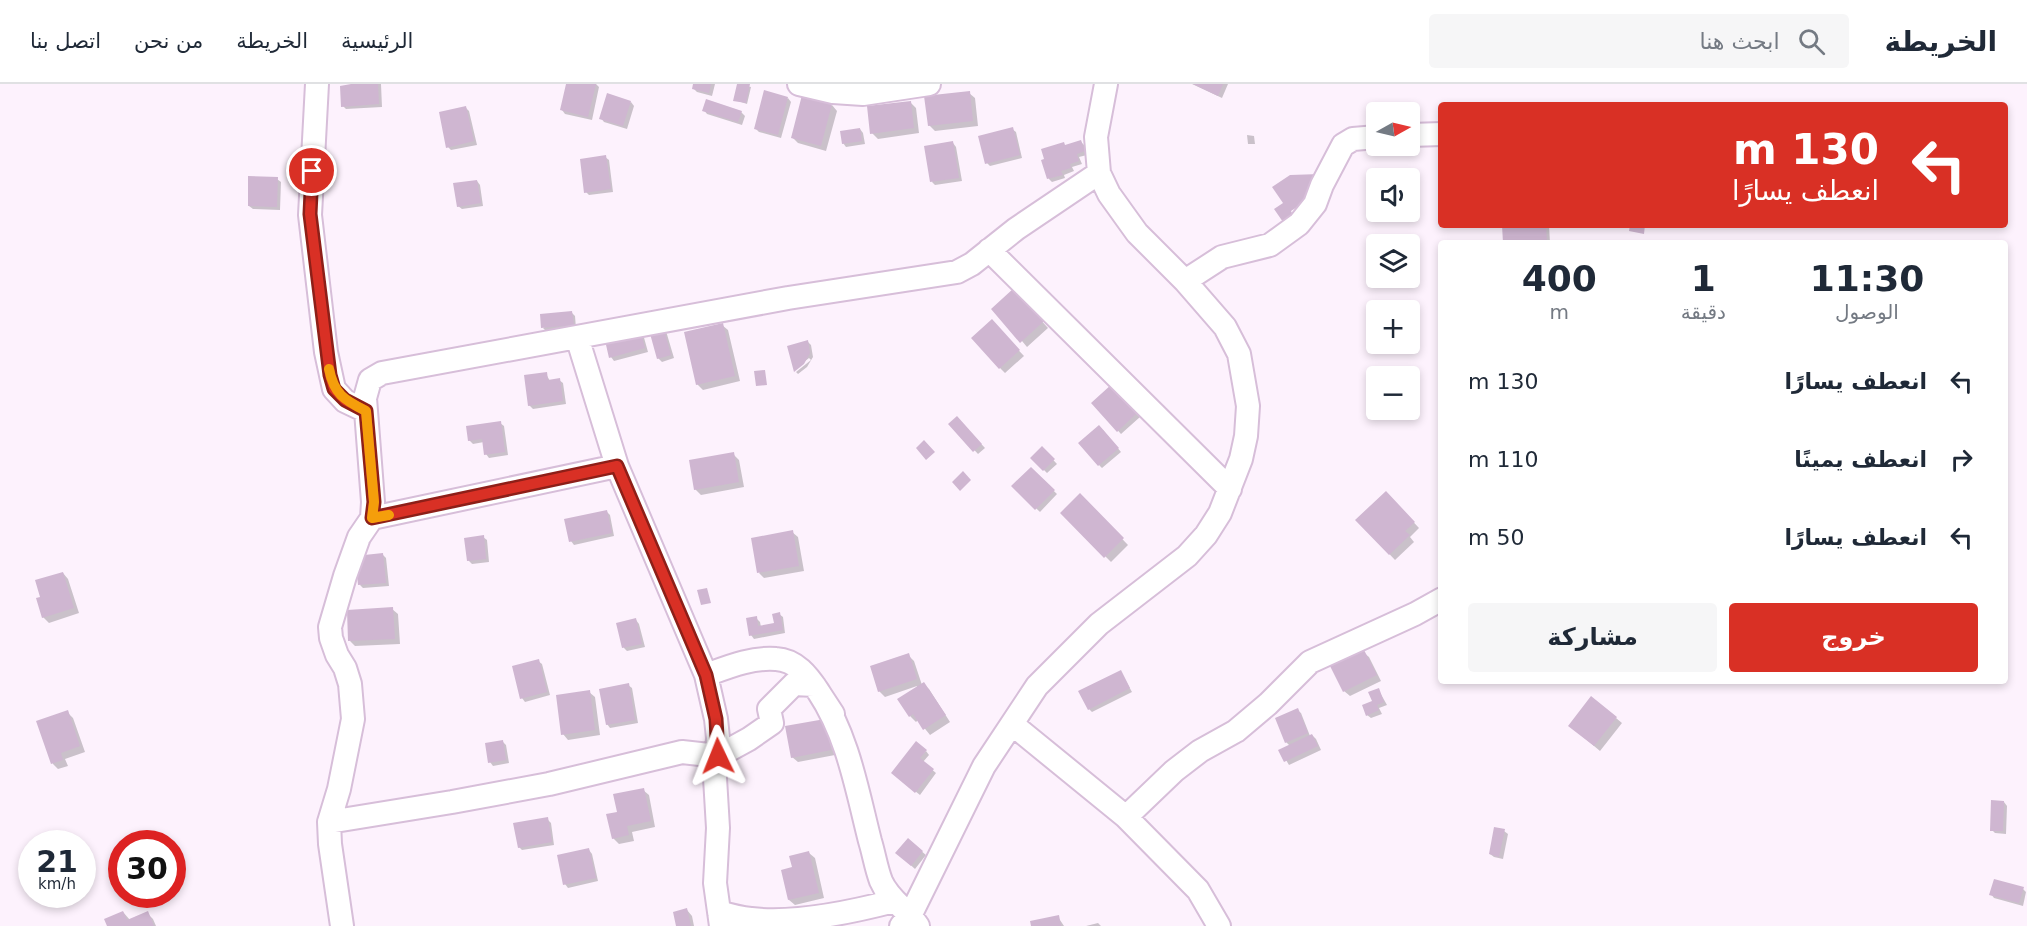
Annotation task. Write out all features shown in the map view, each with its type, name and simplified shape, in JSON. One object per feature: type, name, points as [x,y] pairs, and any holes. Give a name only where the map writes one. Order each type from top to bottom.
[{"type":"street","points":[[317,84],[310,214],[326,352],[334,389],[345,400],[366,411]]},
{"type":"street","points":[[799,84],[833,92],[863,94],[929,84]]},
{"type":"street","points":[[906,917],[984,766],[1037,686],[1099,624],[1187,556],[1206,535],[1216,520],[1241,459],[1247,416],[1245,380],[1239,354],[1225,327],[1185,281],[1137,232],[1109,194],[1099,173],[1096,138],[1106,84]]},
{"type":"street","points":[[1420,135],[1438,134]]},
{"type":"street","points":[[1185,281],[1222,257],[1270,245],[1299,224],[1315,204],[1322,185],[1343,146],[1353,139],[1366,138]]},
{"type":"street","points":[[342,926],[329,822],[339,789],[353,719],[350,684],[334,647],[330,627],[359,537],[372,518],[374,502],[365,398],[370,380],[382,373],[788,298],[957,272],[972,264],[1016,229],[1099,173]]},
{"type":"street","points":[[989,250],[1230,489]]},
{"type":"street","points":[[577,337],[617,466],[706,675],[716,719],[718,756],[715,778],[718,828],[715,883],[720,919],[781,920],[866,908],[906,917]]},
{"type":"street","points":[[372,518],[617,466]]},
{"type":"street","points":[[1126,817],[1174,771],[1200,751],[1236,731],[1268,704],[1310,662],[1438,601]]},
{"type":"street","points":[[706,675],[734,665],[778,659],[793,663],[809,678],[833,714],[846,748],[880,880],[906,917]]},
{"type":"street","points":[[329,822],[549,784],[675,753],[693,752],[718,756],[772,723],[769,709],[794,684],[814,686],[833,714]]},
{"type":"street","points":[[1012,724],[1126,817],[1198,890],[1219,926]]},
{"type":"building","points":[[378,84],[379,104],[341,107],[340,86]]},
{"type":"building","points":[[566,84],[596,84],[588,117],[560,110]]},
{"type":"building","points":[[693,84],[711,84],[709,93],[692,89]]},
{"type":"building","points":[[737,84],[750,84],[746,103],[733,101]]},
{"type":"building","points":[[1193,84],[1223,84],[1218,96]]},
{"type":"building","points":[[764,90],[788,97],[778,135],[754,129]]},
{"type":"building","points":[[970,91],[973,121],[928,126],[924,96]]},
{"type":"building","points":[[607,93],[631,101],[623,126],[599,119]]},
{"type":"building","points":[[802,95],[832,104],[821,146],[791,138]]},
{"type":"building","points":[[706,99],[742,111],[738,122],[702,111]]},
{"type":"building","points":[[911,101],[914,128],[870,134],[867,106]]},
{"type":"building","points":[[466,106],[474,141],[446,148],[439,112]]},
{"type":"building","points":[[1013,127],[1020,155],[985,164],[978,136]]},
{"type":"building","points":[[860,128],[862,141],[842,144],[840,131]]},
{"type":"building","points":[[1081,140],[1085,151],[1077,154],[1079,161],[1070,164],[1071,168],[1061,171],[1063,175],[1047,179],[1041,160],[1044,159],[1041,149]]},
{"type":"building","points":[[953,141],[959,178],[930,182],[924,146]]},
{"type":"building","points":[[606,155],[611,189],[584,193],[580,159]]},
{"type":"building","points":[[1320,174],[1308,200],[1291,211],[1293,215],[1283,222],[1274,209],[1283,203],[1272,187],[1290,175]]},
{"type":"building","points":[[248,176],[278,177],[277,207],[248,206]]},
{"type":"building","points":[[477,180],[481,203],[457,207],[453,183]]},
{"type":"building","points":[[1502,228],[1546,228],[1547,240],[1503,240]]},
{"type":"building","points":[[1630,228],[1645,228],[1644,234],[1629,231]]},
{"type":"building","points":[[1014,288],[1044,321],[1020,343],[991,309]]},
{"type":"building","points":[[572,311],[574,325],[541,328],[540,314]]},
{"type":"building","points":[[992,319],[1020,350],[999,369],[971,338]]},
{"type":"building","points":[[723,323],[735,376],[696,385],[684,332]]},
{"type":"building","points":[[663,326],[671,355],[657,359],[649,330]]},
{"type":"building","points":[[640,329],[645,348],[609,358],[604,336]]},
{"type":"building","points":[[808,340],[810,353],[804,364],[794,372],[787,346]]},
{"type":"building","points":[[765,370],[767,385],[756,386],[754,371]]},
{"type":"building","points":[[547,372],[548,380],[560,378],[563,401],[528,406],[524,375]]},
{"type":"building","points":[[1112,384],[1137,413],[1117,432],[1091,403]]},
{"type":"building","points":[[957,416],[982,444],[973,452],[948,424]]},
{"type":"building","points":[[501,421],[505,452],[484,455],[482,439],[468,441],[466,426]]},
{"type":"building","points":[[1099,425],[1119,448],[1098,466],[1078,443]]},
{"type":"building","points":[[924,440],[935,452],[926,460],[916,448]]},
{"type":"building","points":[[1042,446],[1055,459],[1043,471],[1030,458]]},
{"type":"building","points":[[734,452],[739,482],[694,490],[689,460]]},
{"type":"building","points":[[1031,467],[1055,490],[1035,510],[1011,486]]},
{"type":"building","points":[[963,471],[971,480],[960,491],[952,482]]},
{"type":"building","points":[[1386,491],[1415,522],[1405,531],[1410,535],[1389,555],[1355,520]]},
{"type":"building","points":[[1080,493],[1124,538],[1104,558],[1060,513]]},
{"type":"building","points":[[607,510],[612,533],[569,542],[564,519]]},
{"type":"building","points":[[793,530],[799,566],[757,573],[751,538]]},
{"type":"building","points":[[484,535],[486,559],[467,561],[464,538]]},
{"type":"building","points":[[383,553],[386,583],[358,585],[355,556]]},
{"type":"building","points":[[63,572],[74,608],[42,618],[36,598],[40,597],[35,580]]},
{"type":"building","points":[[707,588],[711,603],[701,605],[697,590]]},
{"type":"building","points":[[393,607],[395,639],[348,641],[347,610]]},
{"type":"building","points":[[780,612],[783,630],[749,636],[746,618],[757,616],[758,626],[774,623],[772,614]]},
{"type":"building","points":[[636,618],[642,644],[622,648],[616,623]]},
{"type":"building","points":[[1354,649],[1356,654],[1364,650],[1377,675],[1343,692],[1328,662]]},
{"type":"building","points":[[909,653],[917,679],[878,692],[870,666]]},
{"type":"building","points":[[539,659],[547,692],[520,699],[512,666]]},
{"type":"building","points":[[1121,670],[1130,688],[1088,710],[1078,691]]},
{"type":"building","points":[[924,682],[946,715],[923,730],[913,714],[909,717],[897,699]]},
{"type":"building","points":[[629,683],[635,720],[606,725],[599,689]]},
{"type":"building","points":[[1379,688],[1384,702],[1377,705],[1379,710],[1366,716],[1362,705],[1372,701],[1368,692]]},
{"type":"building","points":[[590,690],[595,730],[561,735],[556,695]]},
{"type":"building","points":[[1591,696],[1617,717],[1594,746],[1568,726]]},
{"type":"building","points":[[1298,708],[1308,733],[1285,743],[1275,718]]},
{"type":"building","points":[[68,710],[80,746],[61,753],[63,760],[51,764],[36,721]]},
{"type":"building","points":[[825,719],[831,750],[791,758],[785,726]]},
{"type":"building","points":[[1312,734],[1318,746],[1284,762],[1278,750]]},
{"type":"building","points":[[503,740],[506,760],[488,763],[485,743]]},
{"type":"building","points":[[916,741],[927,750],[920,758],[934,769],[915,793],[891,773]]},
{"type":"building","points":[[644,788],[651,821],[627,826],[629,835],[612,839],[606,814],[617,812],[613,794]]},
{"type":"building","points":[[1991,800],[2004,801],[2003,831],[1990,831]]},
{"type":"building","points":[[548,817],[552,842],[518,848],[513,823]]},
{"type":"building","points":[[1494,827],[1505,829],[1499,857],[1489,854]]},
{"type":"building","points":[[908,838],[923,851],[911,866],[895,853]]},
{"type":"building","points":[[589,848],[596,878],[563,885],[557,855]]},
{"type":"building","points":[[809,851],[819,893],[788,900],[781,870],[792,867],[789,856]]},
{"type":"building","points":[[1994,879],[2024,887],[2019,903],[1989,895]]},
{"type":"building","points":[[687,908],[691,926],[676,926],[673,912]]},
{"type":"building","points":[[123,911],[127,920],[148,911],[154,926],[107,926],[104,919]]},
{"type":"building","points":[[1059,915],[1061,926],[1031,926],[1030,921]]},
{"type":"slow traffic","points":[[329,369],[334,389],[345,400],[366,411],[374,502],[372,518],[389,515]]},
{"type":"route","points":[[312,171],[310,214],[326,352],[334,389],[345,400],[366,411],[374,502],[372,518],[617,466],[706,675],[716,719],[718,756]]}]
